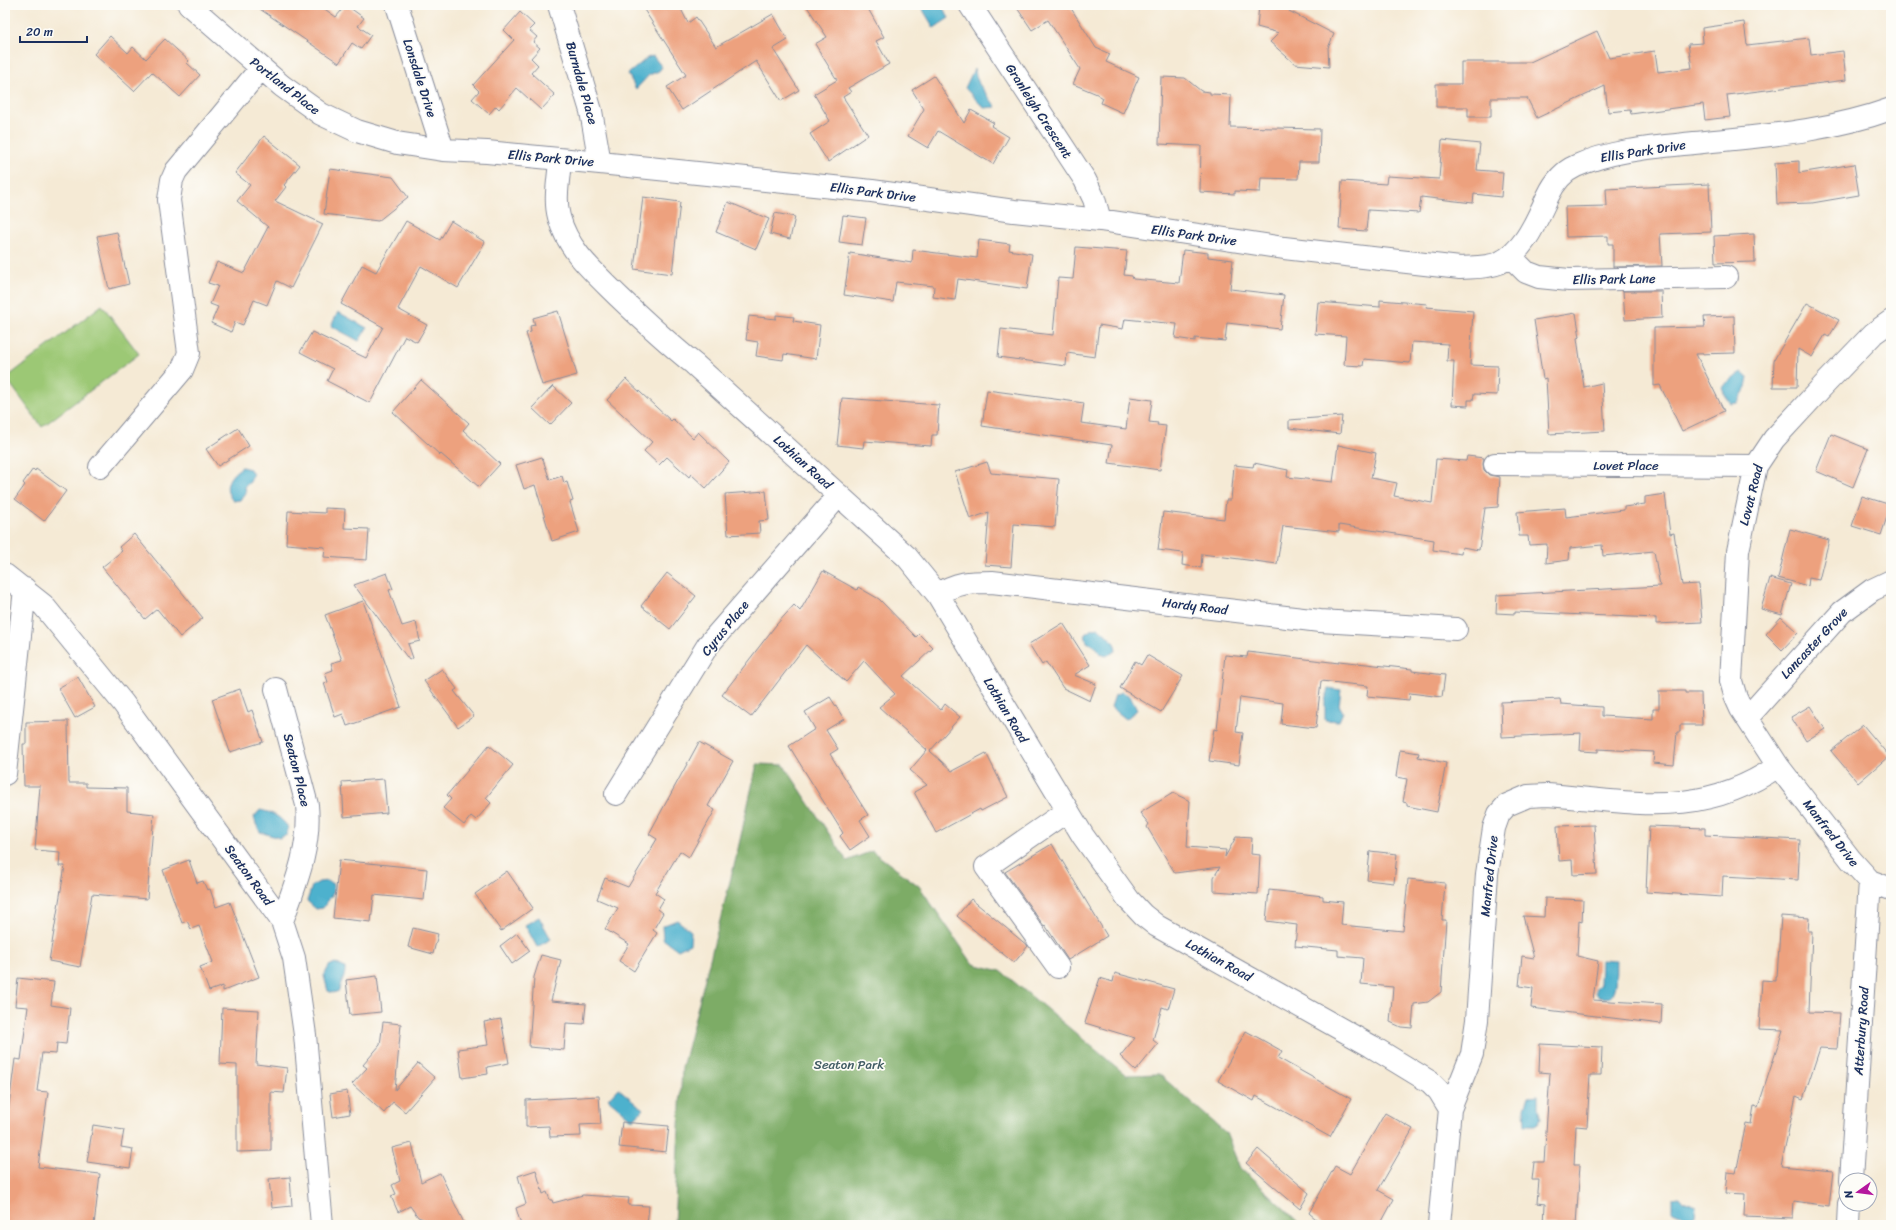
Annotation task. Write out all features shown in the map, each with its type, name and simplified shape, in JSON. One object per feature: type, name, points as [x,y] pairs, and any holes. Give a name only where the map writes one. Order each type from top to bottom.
[{"type":"street","name":"Portland Place","points":[[189,5],[282,86],[321,114],[357,131],[397,143],[443,150]]},
{"type":"street","name":"Lonsdale Drive","points":[[397,5],[443,150]]},
{"type":"street","name":"Burndale Place","points":[[559,5],[592,118],[600,162]]},
{"type":"street","name":"Granleigh Crescent","points":[[970,5],[1085,180],[1094,199],[1100,220]]},
{"type":"street","points":[[100,467],[182,370],[189,353],[169,200],[172,180],[176,171],[261,68]]},
{"type":"street","name":"Ellis Park Drive","points":[[443,150],[487,152],[560,160],[600,162],[872,191],[1014,211],[1100,220],[1284,248],[1438,266],[1482,267],[1498,263],[1510,256],[1530,234],[1554,182],[1569,168],[1590,159],[1618,153],[1676,145],[1801,132],[1874,115],[1891,109]]},
{"type":"street","name":"Lothian Road","points":[[560,160],[557,196],[559,216],[564,232],[585,264],[664,340],[694,364],[907,557],[938,595],[1083,836],[1129,900],[1143,915],[1157,926],[1371,1046],[1423,1078],[1439,1091],[1450,1109]]},
{"type":"street","name":"Ellis Park Lane","points":[[1510,256],[1518,265],[1539,277],[1569,280],[1726,277]]},
{"type":"street","name":"Lovat Road","points":[[1747,718],[1736,698],[1731,681],[1738,551],[1756,466],[1774,439],[1823,386],[1874,333],[1891,321]]},
{"type":"street","name":"Lovet Place","points":[[1495,464],[1756,466]]},
{"type":"street","name":"Cyrus Place","points":[[616,794],[708,645],[839,495]]},
{"type":"street","name":"Seaton Road","points":[[5,575],[25,589],[43,605],[123,703],[282,921],[294,958],[305,1035],[322,1225]]},
{"type":"street","name":"Lancaster Grove","points":[[1747,718],[1842,612],[1872,590],[1891,581]]},
{"type":"street","name":"Hardy Road","points":[[938,595],[956,585],[969,582],[992,582],[1320,621],[1456,629]]},
{"type":"street","points":[[5,774],[25,589]]},
{"type":"street","name":"Seaton Place","points":[[276,689],[307,805],[309,821],[303,865],[282,921]]},
{"type":"street","name":"Manfred Drive","points":[[1747,718],[1778,766],[1851,860],[1870,881],[1891,889]]},
{"type":"street","name":"Manfred Drive","points":[[1450,1109],[1472,1054],[1477,1020],[1487,874],[1494,828],[1499,814],[1507,805],[1528,796],[1548,795],[1669,804],[1691,802],[1722,795],[1742,788],[1759,780],[1778,766]]},
{"type":"street","points":[[1058,967],[986,867],[1067,811]]},
{"type":"street","name":"Atterbury Road","points":[[1852,1172],[1870,881]]},
{"type":"street","points":[[1439,1225],[1450,1109]]},
{"type":"street","points":[[1848,1225],[1849,1212]]},
{"type":"green space","points":[[102,305],[139,354],[42,427],[6,378]]},
{"type":"green space","name":"Seaton Park","points":[[757,764],[784,765],[847,861],[872,851],[919,886],[973,964],[1001,971],[1126,1075],[1159,1074],[1226,1133],[1240,1168],[1291,1215],[1299,1225],[674,1225],[682,1068],[735,862]]},
{"type":"water","points":[[920,5],[941,5],[949,18],[934,28]]},
{"type":"water","points":[[653,56],[662,67],[659,71],[649,75],[636,89],[628,74],[647,58]]},
{"type":"water","points":[[974,69],[979,84],[996,107],[984,108],[965,88]]},
{"type":"water","points":[[338,312],[367,328],[359,341],[331,326]]},
{"type":"water","points":[[1741,372],[1748,378],[1746,388],[1737,403],[1731,404],[1722,388]]},
{"type":"water","points":[[242,467],[250,469],[253,475],[250,482],[245,486],[246,493],[240,500],[233,501],[228,491],[228,482],[233,474]]},
{"type":"water","points":[[1099,628],[1115,643],[1116,651],[1106,656],[1100,654],[1097,648],[1087,642],[1085,634],[1092,629]]},
{"type":"water","points":[[1328,688],[1341,690],[1339,705],[1343,712],[1339,721],[1325,720],[1325,702]]},
{"type":"water","points":[[1122,692],[1130,696],[1137,710],[1126,719],[1111,707],[1115,695]]},
{"type":"water","points":[[260,810],[268,812],[282,820],[288,827],[287,835],[279,838],[260,832],[254,817]]},
{"type":"water","points":[[327,881],[333,884],[334,892],[323,908],[316,909],[307,901],[312,886],[319,882]]},
{"type":"water","points":[[539,917],[551,939],[537,947],[525,925]]},
{"type":"water","points":[[677,920],[691,931],[690,944],[678,950],[663,939],[662,926]]},
{"type":"water","points":[[1601,960],[1616,961],[1615,986],[1610,996],[1605,998],[1599,997],[1596,993],[1596,988],[1600,984]]},
{"type":"water","points":[[335,963],[345,968],[345,971],[339,991],[333,993],[328,991],[324,976],[329,966]]},
{"type":"water","points":[[618,1088],[643,1109],[633,1120],[608,1099]]},
{"type":"water","points":[[1538,1095],[1538,1108],[1541,1118],[1537,1125],[1525,1125],[1524,1108],[1528,1096]]},
{"type":"water","points":[[1679,1196],[1683,1201],[1697,1206],[1696,1216],[1688,1218],[1673,1212],[1673,1197]]},
{"type":"building","points":[[254,5],[319,5],[336,17],[346,5],[364,18],[358,26],[371,35],[361,49],[352,43],[339,63]]},
{"type":"building","points":[[641,5],[679,5],[688,23],[696,17],[716,47],[773,14],[788,40],[773,49],[799,90],[781,101],[756,61],[682,110],[667,87],[686,75]]},
{"type":"building","points":[[806,5],[866,5],[884,37],[876,41],[889,64],[848,88],[851,92],[843,97],[868,135],[828,162],[810,134],[830,121],[814,94],[837,80],[815,44],[827,37]]},
{"type":"building","points":[[1015,5],[1069,5],[1096,48],[1110,54],[1106,62],[1139,77],[1123,113],[1101,103],[1103,98],[1097,94],[1073,84],[1080,69],[1048,20],[1032,30]]},
{"type":"building","points":[[1259,5],[1291,5],[1289,11],[1334,34],[1328,48],[1329,67],[1295,64],[1270,42],[1279,33],[1257,27]]},
{"type":"building","points":[[520,12],[534,25],[529,30],[537,37],[533,42],[540,48],[531,58],[538,65],[531,73],[555,95],[541,110],[517,88],[499,109],[496,106],[489,114],[472,99],[479,91],[473,85],[514,40],[504,30]]},
{"type":"building","points":[[1744,22],[1747,45],[1809,38],[1811,55],[1843,51],[1846,80],[1727,95],[1730,117],[1705,120],[1703,104],[1631,114],[1630,110],[1608,112],[1605,86],[1537,118],[1527,98],[1491,98],[1491,117],[1468,117],[1468,107],[1436,107],[1436,84],[1461,84],[1461,62],[1530,62],[1597,31],[1609,58],[1655,51],[1658,72],[1692,68],[1688,44],[1703,43],[1702,28]]},
{"type":"building","points":[[110,36],[128,53],[133,47],[146,59],[165,39],[189,61],[187,63],[200,75],[180,97],[152,72],[134,91],[94,54]]},
{"type":"building","points":[[934,76],[964,123],[971,110],[994,123],[991,126],[1009,137],[993,164],[938,131],[928,148],[908,136],[924,109],[912,90]]},
{"type":"building","points":[[1161,77],[1185,78],[1201,91],[1210,92],[1210,94],[1231,95],[1230,127],[1320,129],[1319,162],[1299,162],[1298,179],[1261,178],[1260,192],[1235,191],[1235,194],[1200,192],[1201,146],[1159,144]]},
{"type":"building","points":[[264,136],[300,165],[284,185],[286,187],[275,201],[323,224],[291,288],[277,281],[267,305],[254,300],[243,325],[235,322],[231,332],[211,323],[218,307],[210,304],[218,286],[208,283],[217,262],[244,273],[268,227],[237,201],[250,185],[235,173]]},
{"type":"building","points":[[1442,140],[1480,144],[1477,170],[1503,172],[1501,197],[1474,194],[1473,203],[1421,197],[1419,213],[1368,210],[1366,231],[1339,229],[1342,181],[1386,184],[1387,176],[1439,179]]},
{"type":"building","points":[[1799,161],[1799,173],[1854,164],[1859,195],[1812,203],[1777,204],[1775,163]]},
{"type":"building","points":[[330,169],[393,177],[408,197],[378,221],[324,214]]},
{"type":"building","points":[[1709,184],[1711,232],[1660,234],[1662,266],[1613,267],[1613,244],[1608,244],[1608,236],[1566,237],[1565,207],[1607,206],[1606,189]]},
{"type":"building","points":[[643,197],[680,202],[672,274],[634,269]]},
{"type":"building","points":[[728,202],[769,219],[756,249],[716,232]]},
{"type":"building","points":[[775,213],[795,217],[790,239],[770,234]]},
{"type":"building","points":[[843,215],[866,218],[862,245],[839,242]]},
{"type":"building","points":[[406,221],[440,240],[451,221],[485,242],[458,288],[421,266],[398,309],[427,325],[417,342],[405,336],[370,403],[327,381],[333,369],[300,352],[312,332],[366,358],[383,327],[341,304],[362,265],[376,272]]},
{"type":"building","points":[[117,232],[129,284],[109,289],[97,236]]},
{"type":"building","points":[[1754,234],[1755,262],[1715,263],[1714,236]]},
{"type":"building","points":[[979,240],[1010,244],[1009,250],[1032,254],[1027,289],[958,279],[955,300],[933,297],[934,286],[896,282],[893,302],[844,295],[850,253],[912,263],[913,250],[977,258]]},
{"type":"building","points":[[1076,247],[1127,251],[1124,275],[1132,276],[1133,279],[1179,283],[1183,250],[1208,253],[1208,257],[1233,260],[1230,289],[1284,295],[1280,329],[1227,323],[1225,341],[1195,338],[1195,341],[1175,338],[1177,324],[1125,319],[1123,329],[1099,325],[1095,357],[1067,353],[1066,366],[998,357],[1001,329],[1053,335],[1058,278],[1073,279]]},
{"type":"building","points":[[1623,291],[1661,291],[1662,318],[1625,320]]},
{"type":"building","points":[[1380,300],[1427,304],[1426,307],[1473,311],[1470,365],[1498,366],[1497,395],[1474,394],[1473,400],[1468,400],[1468,406],[1452,405],[1454,361],[1447,361],[1448,344],[1412,342],[1410,363],[1364,359],[1363,366],[1344,365],[1346,336],[1315,334],[1318,302],[1380,307]]},
{"type":"building","points":[[1807,303],[1839,320],[1829,337],[1825,335],[1812,357],[1798,349],[1797,387],[1773,387],[1774,360]]},
{"type":"building","points":[[558,311],[577,375],[542,385],[526,333],[531,332],[530,326],[535,325],[533,318]]},
{"type":"building","points":[[1576,313],[1580,337],[1577,338],[1584,387],[1602,383],[1605,431],[1549,434],[1546,378],[1543,379],[1534,320]]},
{"type":"building","points":[[776,315],[794,317],[793,321],[820,325],[816,359],[784,354],[783,360],[756,356],[758,342],[746,340],[749,316],[776,319]]},
{"type":"building","points":[[1734,316],[1735,353],[1696,354],[1724,411],[1682,431],[1660,385],[1654,386],[1654,328],[1705,327],[1704,317]]},
{"type":"building","points":[[626,379],[671,421],[673,419],[693,438],[698,432],[729,462],[706,488],[691,474],[689,477],[667,457],[659,465],[644,451],[652,442],[607,400]]},
{"type":"building","points":[[421,380],[469,423],[463,430],[500,464],[479,487],[441,454],[440,455],[393,412]]},
{"type":"building","points":[[553,386],[571,403],[550,425],[532,408]]},
{"type":"building","points":[[987,390],[1084,403],[1081,423],[1126,429],[1130,397],[1152,400],[1149,422],[1166,426],[1160,470],[1109,463],[1112,445],[982,426]]},
{"type":"building","points":[[842,398],[939,405],[937,435],[932,435],[931,446],[864,441],[863,448],[837,445]]},
{"type":"building","points":[[1342,416],[1340,434],[1289,428],[1289,420]]},
{"type":"building","points":[[238,428],[249,446],[218,466],[206,449]]},
{"type":"building","points":[[1831,434],[1868,449],[1853,487],[1816,471]]},
{"type":"building","points":[[1338,445],[1376,453],[1371,478],[1397,483],[1394,496],[1432,503],[1436,459],[1466,461],[1467,456],[1484,458],[1484,470],[1489,475],[1500,477],[1498,507],[1485,508],[1479,550],[1462,547],[1461,554],[1433,550],[1434,540],[1339,525],[1339,532],[1283,526],[1277,564],[1202,554],[1201,568],[1182,565],[1183,553],[1158,550],[1163,512],[1224,519],[1226,500],[1231,500],[1234,465],[1253,467],[1254,463],[1288,470],[1287,477],[1333,482]]},
{"type":"building","points":[[542,457],[550,480],[562,476],[564,483],[567,482],[573,501],[570,502],[579,532],[552,541],[535,485],[524,489],[516,465]]},
{"type":"building","points":[[987,462],[991,473],[1059,479],[1055,527],[1014,524],[1011,567],[985,565],[989,512],[970,519],[955,472]]},
{"type":"building","points":[[33,469],[35,471],[36,469],[66,491],[44,521],[15,499],[25,485],[23,483]]},
{"type":"building","points":[[766,491],[769,520],[759,521],[760,533],[728,535],[725,494]]},
{"type":"building","points":[[1665,494],[1670,534],[1674,533],[1682,585],[1699,584],[1702,622],[1656,624],[1656,618],[1515,612],[1515,614],[1496,613],[1497,595],[1660,586],[1654,551],[1603,556],[1602,545],[1570,548],[1569,560],[1546,563],[1547,544],[1529,545],[1528,536],[1519,536],[1517,512],[1565,508],[1566,517],[1624,510],[1624,507],[1645,504],[1645,497]]},
{"type":"building","points":[[1862,496],[1891,505],[1881,535],[1852,526]]},
{"type":"building","points":[[325,508],[345,509],[344,528],[369,529],[367,560],[324,557],[325,547],[286,544],[288,511],[325,513]]},
{"type":"building","points":[[1790,529],[1829,540],[1819,580],[1809,578],[1808,586],[1778,578]]},
{"type":"building","points":[[134,534],[203,618],[180,637],[157,609],[145,619],[102,567],[122,551],[119,547]]},
{"type":"building","points":[[823,571],[857,590],[858,587],[879,599],[916,637],[919,634],[933,648],[903,676],[941,710],[945,704],[960,717],[930,751],[952,771],[986,753],[1008,797],[981,811],[980,809],[936,833],[914,792],[927,785],[910,770],[927,750],[879,707],[895,694],[864,661],[846,682],[806,645],[751,717],[722,695],[776,625],[794,605],[800,611]]},
{"type":"building","points":[[387,573],[393,589],[389,590],[402,626],[416,622],[420,641],[408,644],[413,658],[409,660],[354,585]]},
{"type":"building","points":[[667,573],[696,596],[670,629],[641,606]]},
{"type":"building","points":[[1770,578],[1791,584],[1782,615],[1761,609]]},
{"type":"building","points":[[363,601],[401,707],[347,726],[343,714],[335,717],[324,683],[328,682],[325,673],[333,670],[331,663],[342,660],[325,615]]},
{"type":"building","points":[[1781,617],[1798,633],[1782,650],[1766,634]]},
{"type":"building","points":[[1063,623],[1090,665],[1074,675],[1096,684],[1090,701],[1063,688],[1046,662],[1042,665],[1029,644]]},
{"type":"building","points":[[1248,652],[1339,663],[1339,661],[1412,669],[1412,671],[1445,675],[1442,697],[1410,693],[1409,700],[1367,696],[1368,686],[1321,681],[1316,728],[1281,724],[1283,703],[1240,697],[1236,732],[1243,733],[1239,765],[1209,761],[1214,729],[1217,730],[1225,655],[1247,657]]},
{"type":"building","points":[[1147,655],[1183,676],[1161,712],[1120,688],[1135,661],[1141,665]]},
{"type":"building","points":[[442,669],[457,689],[454,691],[474,716],[458,727],[424,681]]},
{"type":"building","points":[[78,677],[95,707],[75,718],[58,688]]},
{"type":"building","points":[[240,689],[248,712],[252,710],[263,742],[230,752],[212,699]]},
{"type":"building","points":[[1659,691],[1685,691],[1685,693],[1701,693],[1702,725],[1680,725],[1680,732],[1677,732],[1674,765],[1653,763],[1654,752],[1598,749],[1598,752],[1580,751],[1581,733],[1502,737],[1501,702],[1560,699],[1561,704],[1602,707],[1602,716],[1653,719],[1653,709],[1659,709]]},
{"type":"building","points":[[830,697],[844,719],[826,730],[838,749],[830,754],[868,815],[860,820],[870,836],[850,850],[840,836],[843,833],[789,746],[815,729],[805,712]]},
{"type":"building","points":[[1810,706],[1825,729],[1806,741],[1791,717]]},
{"type":"building","points":[[68,721],[69,783],[86,783],[86,787],[127,788],[127,811],[154,814],[147,899],[92,894],[80,967],[49,961],[65,866],[59,866],[60,852],[35,850],[40,786],[24,786],[23,744],[26,744],[26,722]]},
{"type":"building","points":[[1863,725],[1889,756],[1858,783],[1831,751]]},
{"type":"building","points":[[699,742],[733,761],[708,806],[715,810],[689,857],[680,851],[655,893],[664,899],[658,909],[663,913],[653,930],[657,933],[634,971],[619,961],[629,944],[605,929],[618,908],[597,899],[605,878],[628,887],[657,839],[649,834]]},
{"type":"building","points":[[489,745],[513,765],[486,798],[491,803],[476,820],[471,816],[464,825],[443,808],[451,799],[447,795]]},
{"type":"building","points":[[1400,750],[1419,753],[1418,757],[1446,763],[1437,812],[1407,806],[1407,803],[1403,802],[1407,779],[1396,777]]},
{"type":"building","points":[[384,779],[387,813],[344,817],[342,782]]},
{"type":"building","points":[[1173,793],[1190,801],[1187,847],[1226,850],[1225,857],[1236,837],[1252,838],[1251,854],[1260,855],[1258,894],[1214,891],[1214,877],[1220,867],[1175,873],[1147,827],[1149,824],[1140,813]]},
{"type":"building","points":[[1594,825],[1597,874],[1573,875],[1572,860],[1559,861],[1557,826]]},
{"type":"building","points":[[1649,826],[1705,828],[1705,835],[1800,840],[1798,880],[1723,876],[1722,897],[1646,892]]},
{"type":"building","points":[[1052,844],[1107,936],[1068,960],[1045,925],[1044,926],[1005,872]]},
{"type":"building","points":[[1370,851],[1397,854],[1394,883],[1367,880]]},
{"type":"building","points":[[189,860],[197,883],[203,881],[207,890],[210,889],[216,907],[230,902],[259,977],[223,991],[223,986],[209,991],[200,967],[213,962],[199,926],[191,929],[187,921],[182,923],[163,870]]},
{"type":"building","points":[[339,860],[427,869],[424,900],[374,895],[371,922],[333,918]]},
{"type":"building","points":[[507,871],[533,908],[501,931],[475,894]]},
{"type":"building","points":[[1408,879],[1445,883],[1442,920],[1446,920],[1441,992],[1428,1002],[1414,1004],[1412,1028],[1401,1027],[1390,1022],[1393,987],[1361,984],[1363,958],[1338,956],[1338,950],[1295,946],[1297,925],[1266,921],[1269,890],[1323,896],[1323,900],[1343,902],[1341,925],[1403,931]]},
{"type":"building","points":[[1545,898],[1583,900],[1582,922],[1579,921],[1577,956],[1598,961],[1593,1000],[1662,1004],[1661,1024],[1531,1008],[1533,988],[1519,986],[1522,956],[1534,958],[1523,916],[1544,917]]},
{"type":"building","points":[[971,899],[1028,946],[1014,963],[957,916]]},
{"type":"building","points":[[1781,916],[1809,918],[1808,931],[1812,931],[1809,1012],[1840,1013],[1837,1049],[1820,1048],[1803,1099],[1796,1096],[1781,1166],[1833,1171],[1829,1206],[1794,1201],[1793,1218],[1744,1216],[1745,1194],[1725,1193],[1727,1172],[1736,1173],[1746,1123],[1751,1124],[1754,1106],[1758,1107],[1783,1030],[1759,1029],[1762,980],[1775,981],[1775,977],[1777,977]]},
{"type":"building","points":[[413,928],[438,934],[433,954],[408,947]]},
{"type":"building","points":[[517,933],[530,951],[512,964],[500,946]]},
{"type":"building","points":[[541,955],[561,960],[551,1001],[586,1004],[584,1024],[566,1023],[564,1050],[529,1047],[534,977]]},
{"type":"building","points":[[1115,973],[1174,989],[1168,1009],[1162,1007],[1153,1040],[1158,1044],[1136,1071],[1120,1056],[1135,1038],[1085,1023],[1100,978],[1113,982]]},
{"type":"building","points":[[377,976],[381,1012],[350,1015],[346,980]]},
{"type":"building","points":[[18,978],[54,982],[51,1005],[70,1008],[66,1044],[57,1043],[56,1054],[42,1053],[37,1091],[48,1092],[38,1167],[100,1174],[94,1225],[5,1225],[5,1120],[7,1120],[15,1059],[21,1060],[28,1007],[15,1006]]},
{"type":"building","points":[[222,1008],[259,1010],[256,1064],[287,1068],[284,1093],[271,1092],[271,1151],[237,1152],[237,1065],[220,1064]]},
{"type":"building","points":[[501,1019],[509,1063],[487,1067],[488,1074],[462,1078],[458,1049],[488,1045],[484,1022]]},
{"type":"building","points":[[383,1022],[401,1024],[395,1090],[418,1063],[435,1078],[405,1112],[393,1102],[384,1113],[352,1084],[367,1068],[363,1065],[380,1045]]},
{"type":"building","points":[[1246,1031],[1282,1051],[1278,1058],[1351,1099],[1330,1137],[1256,1096],[1254,1101],[1218,1081]]},
{"type":"building","points":[[1540,1044],[1602,1047],[1601,1075],[1590,1075],[1587,1127],[1576,1126],[1574,1165],[1580,1165],[1576,1225],[1544,1225],[1545,1204],[1537,1203],[1539,1180],[1532,1180],[1534,1162],[1544,1162],[1550,1073],[1539,1072]]},
{"type":"building","points":[[347,1091],[350,1114],[333,1117],[330,1094]]},
{"type":"building","points":[[599,1096],[601,1124],[580,1125],[581,1136],[550,1137],[549,1126],[526,1127],[526,1100]]},
{"type":"building","points":[[1385,1113],[1413,1129],[1378,1190],[1394,1199],[1380,1225],[1323,1225],[1309,1213],[1335,1166],[1350,1174]]},
{"type":"building","points":[[622,1122],[669,1126],[666,1152],[619,1147]]},
{"type":"building","points":[[93,1125],[124,1130],[121,1147],[133,1149],[130,1168],[87,1162]]},
{"type":"building","points":[[412,1143],[421,1182],[440,1173],[465,1225],[426,1225],[423,1219],[418,1217],[410,1206],[398,1212],[391,1196],[396,1194],[392,1185],[400,1181],[392,1148]]},
{"type":"building","points":[[1258,1149],[1309,1193],[1300,1209],[1246,1163]]},
{"type":"building","points":[[536,1170],[543,1194],[547,1192],[553,1203],[583,1195],[629,1198],[628,1205],[649,1206],[647,1225],[521,1225],[516,1208],[526,1204],[518,1176]]},
{"type":"building","points":[[290,1177],[292,1206],[272,1208],[269,1179]]}]
